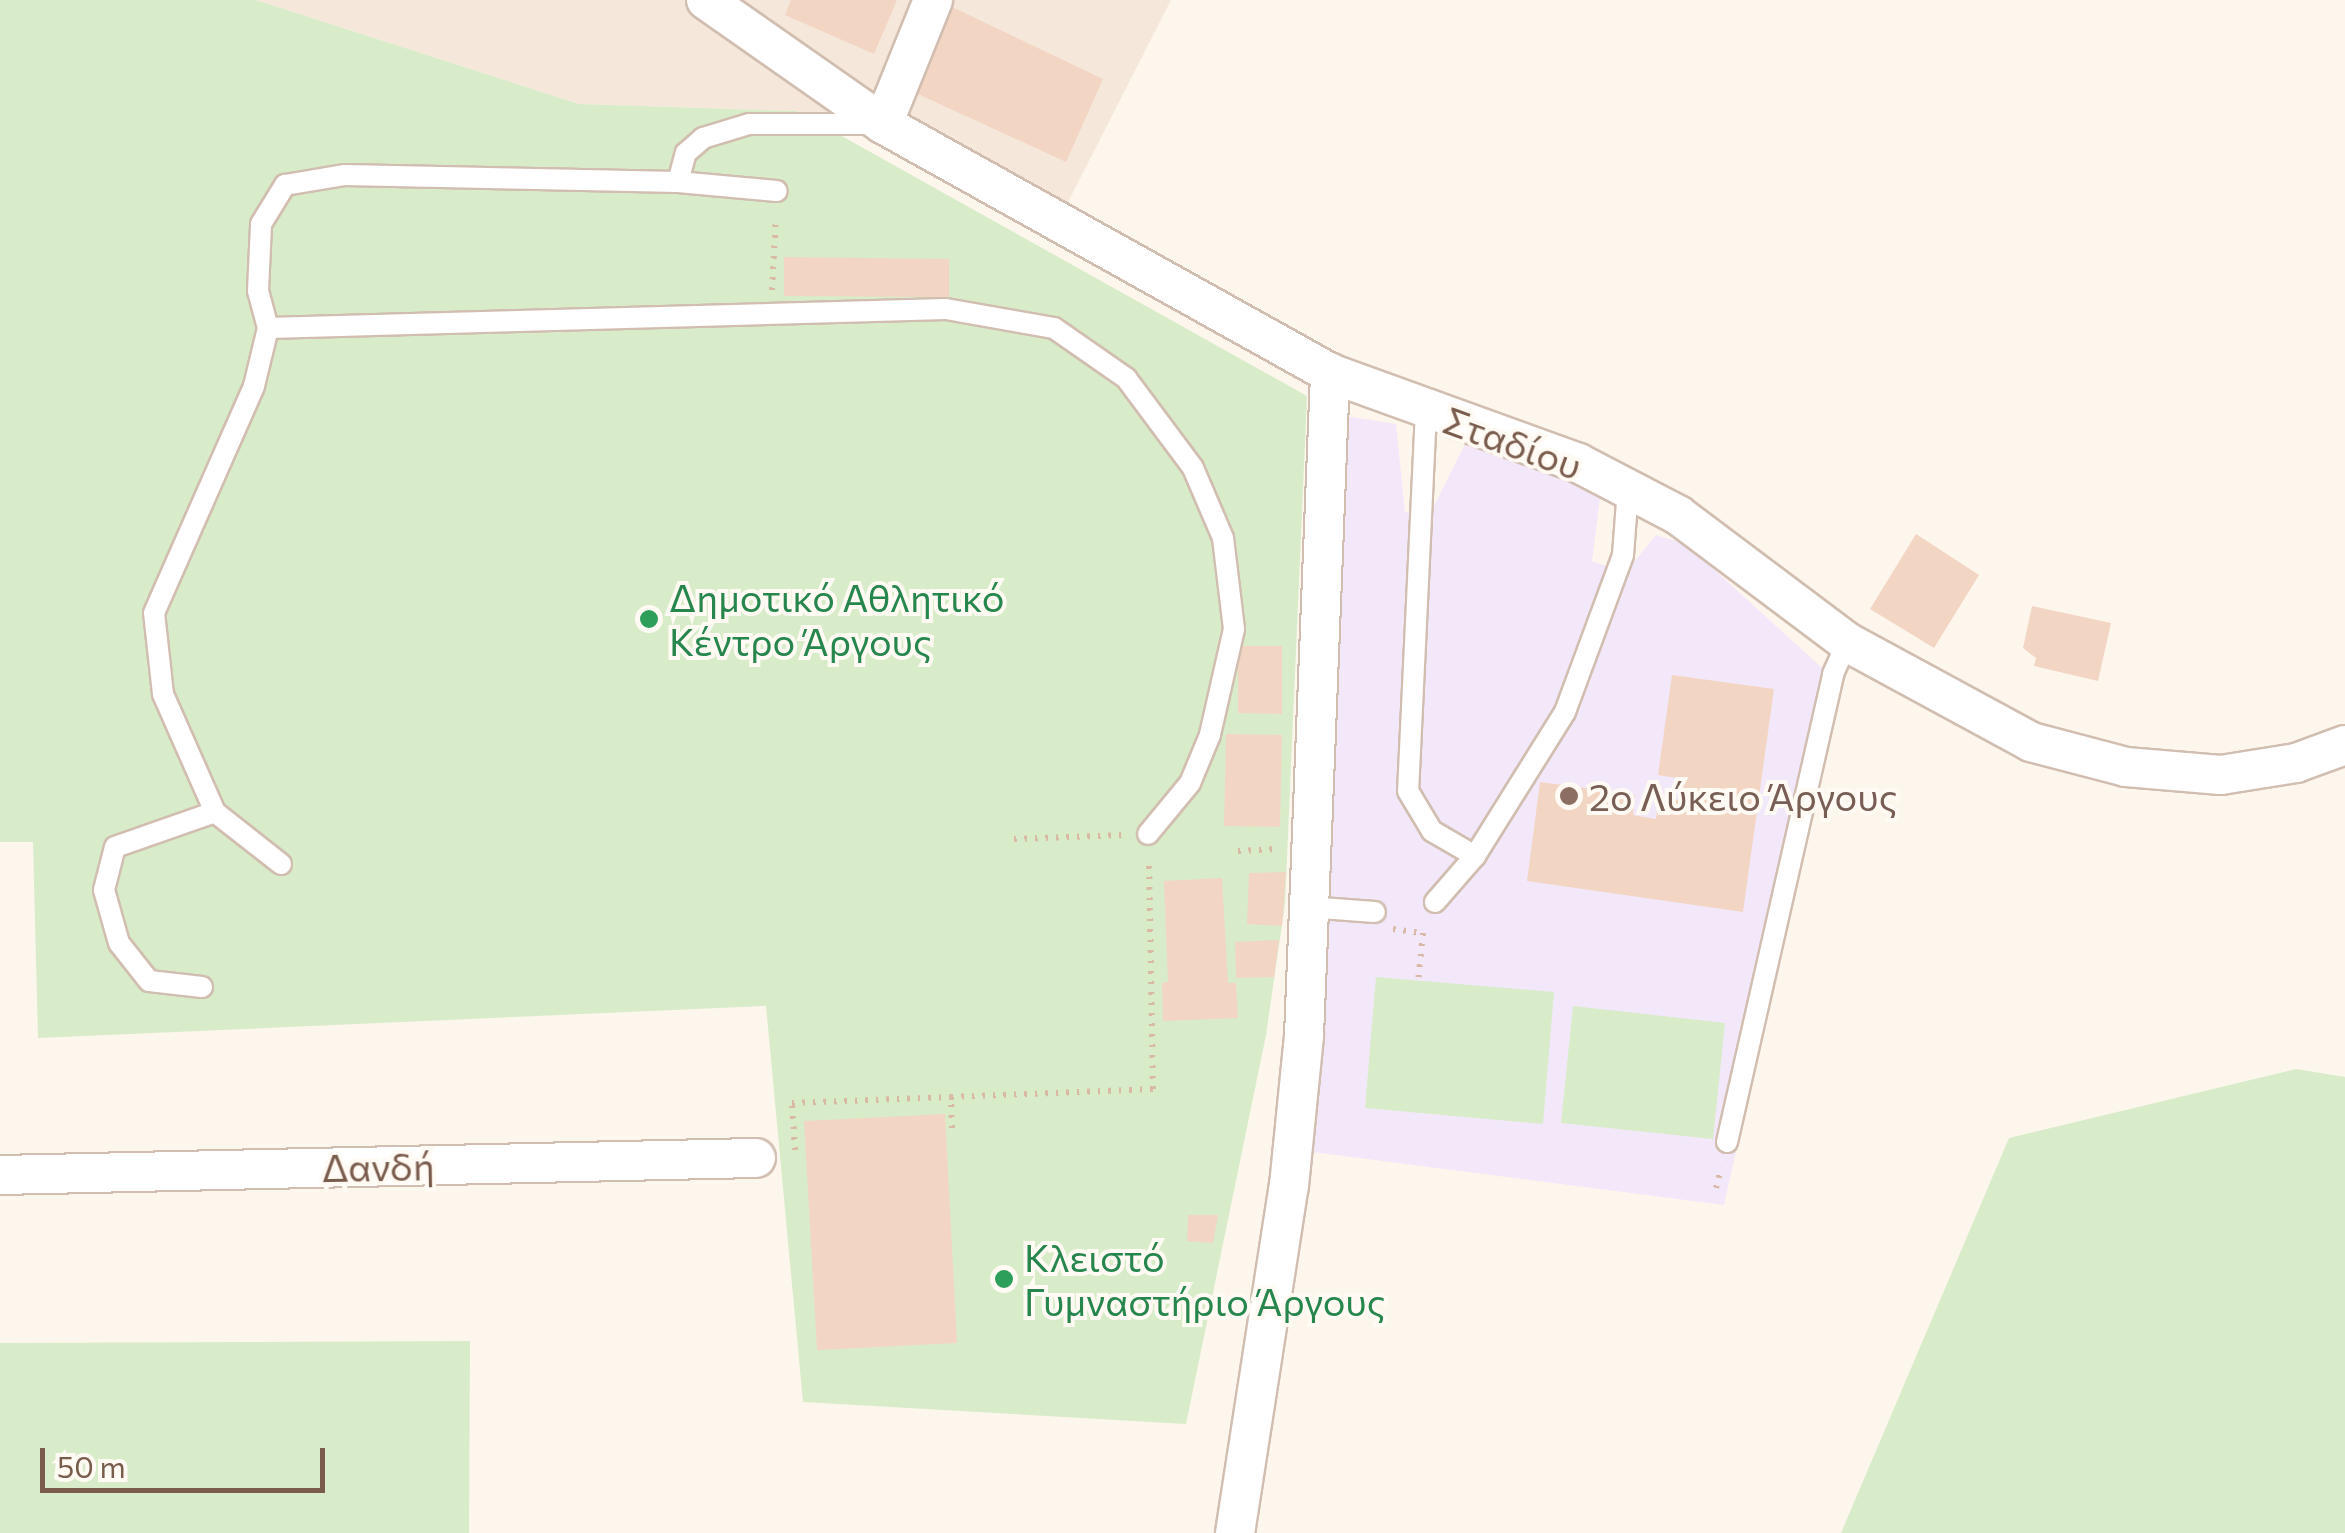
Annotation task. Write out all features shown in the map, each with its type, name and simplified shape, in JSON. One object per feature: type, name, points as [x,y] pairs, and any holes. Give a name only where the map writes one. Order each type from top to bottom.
[{"type":"street","name":"Σταδίου","points":[[706,0],[883,124],[1330,373],[1628,488],[1678,515],[1847,642],[2032,742],[2126,767],[2221,775],[2296,763],[2345,745]]},
{"type":"street","points":[[883,124],[934,0]]},
{"type":"street","points":[[1236,1533],[1288,1186],[1304,1036],[1330,373]]},
{"type":"street","name":"Δανδή","points":[[0,1175],[756,1158]]},
{"type":"lane","points":[[678,182],[686,153],[704,138],[749,124],[883,124]]},
{"type":"lane","points":[[281,864],[215,812],[163,694],[154,613],[254,386],[268,328],[258,291],[260,224],[286,185],[345,175],[678,182],[778,191]]},
{"type":"lane","points":[[268,328],[946,309],[1054,328],[1126,378],[1193,468],[1224,538],[1234,630],[1210,735],[1190,783],[1148,834]]},
{"type":"lane","points":[[1426,410],[1408,791],[1432,832],[1474,856]]},
{"type":"lane","points":[[1435,902],[1474,856],[1565,712],[1594,644],[1623,555],[1628,488]]},
{"type":"lane","points":[[1727,1142],[1833,674],[1847,642]]},
{"type":"lane","points":[[202,987],[149,981],[119,943],[104,890],[115,847],[215,812]]},
{"type":"lane","points":[[1307,907],[1374,920]]},
{"type":"path","points":[[771,316],[778,191]]},
{"type":"path","points":[[1014,840],[1148,834]]},
{"type":"path","points":[[756,1158],[795,1157],[792,1103],[1152,1089],[1150,888]]},
{"type":"path","points":[[1374,920],[1423,933],[1418,982]]},
{"type":"path","points":[[951,1098],[952,1128]]},
{"type":"shaded area","points":[[256,0],[1171,0],[1064,210],[797,111],[579,104]]},
{"type":"shaded area","name":"2ο Λύκειο Άργους","points":[[1339,415],[1396,424],[1405,512],[1432,510],[1465,444],[1589,486],[1600,498],[1592,561],[1625,573],[1656,535],[1686,544],[1841,685],[1724,1205],[1305,1151]]},
{"type":"green space","name":"Δημοτικό Αθλητικό Κέντρο Άργους","points":[[0,0],[256,0],[579,104],[797,111],[1307,396],[1285,904],[1266,1035],[1186,1424],[803,1402],[766,1006],[38,1038],[33,842],[0,842]]},
{"type":"green space","points":[[1376,977],[1554,992],[1543,1124],[1365,1108]]},
{"type":"green space","points":[[1573,1006],[1725,1023],[1713,1139],[1561,1123]]},
{"type":"green space","points":[[2296,1069],[2345,1077],[2345,1533],[1841,1533],[2009,1138]]},
{"type":"green space","points":[[470,1341],[469,1533],[0,1533],[0,1343]]},
{"type":"building","points":[[791,0],[897,0],[874,54],[785,15]]},
{"type":"building","points":[[946,4],[1103,79],[1066,162],[907,89]]},
{"type":"building","points":[[784,257],[949,259],[949,297],[784,296]]},
{"type":"building","points":[[1916,534],[1979,575],[1934,648],[1870,609]]},
{"type":"building","points":[[2032,606],[2111,623],[2098,681],[2034,666],[2036,658],[2023,648]]},
{"type":"building","points":[[1238,646],[1282,646],[1282,714],[1238,713]]},
{"type":"building","points":[[1672,675],[1774,689],[1743,912],[1527,881],[1540,782],[1635,795],[1633,815],[1656,819],[1659,797],[1679,800],[1682,779],[1658,775]]},
{"type":"building","points":[[1226,734],[1282,735],[1280,827],[1224,826]]},
{"type":"building","points":[[1286,872],[1282,926],[1247,924],[1249,873]]},
{"type":"building","points":[[1222,878],[1228,983],[1236,983],[1238,1018],[1163,1021],[1162,983],[1168,982],[1164,881]]},
{"type":"building","points":[[1279,940],[1274,977],[1236,978],[1235,942]]},
{"type":"building","points":[[945,1114],[957,1343],[817,1350],[804,1121]]},
{"type":"building","points":[[1188,1215],[1218,1215],[1213,1243],[1187,1241]]},
{"type":"place","name":"Δημοτικό Αθλητικό Κέντρο Άργους","points":[[649,619]]},
{"type":"place","name":"2ο Λύκειο Άργους","points":[[1569,796]]},
{"type":"place","name":"Κλειστό Γυμναστήριο Άργους","points":[[1004,1279]]}]
